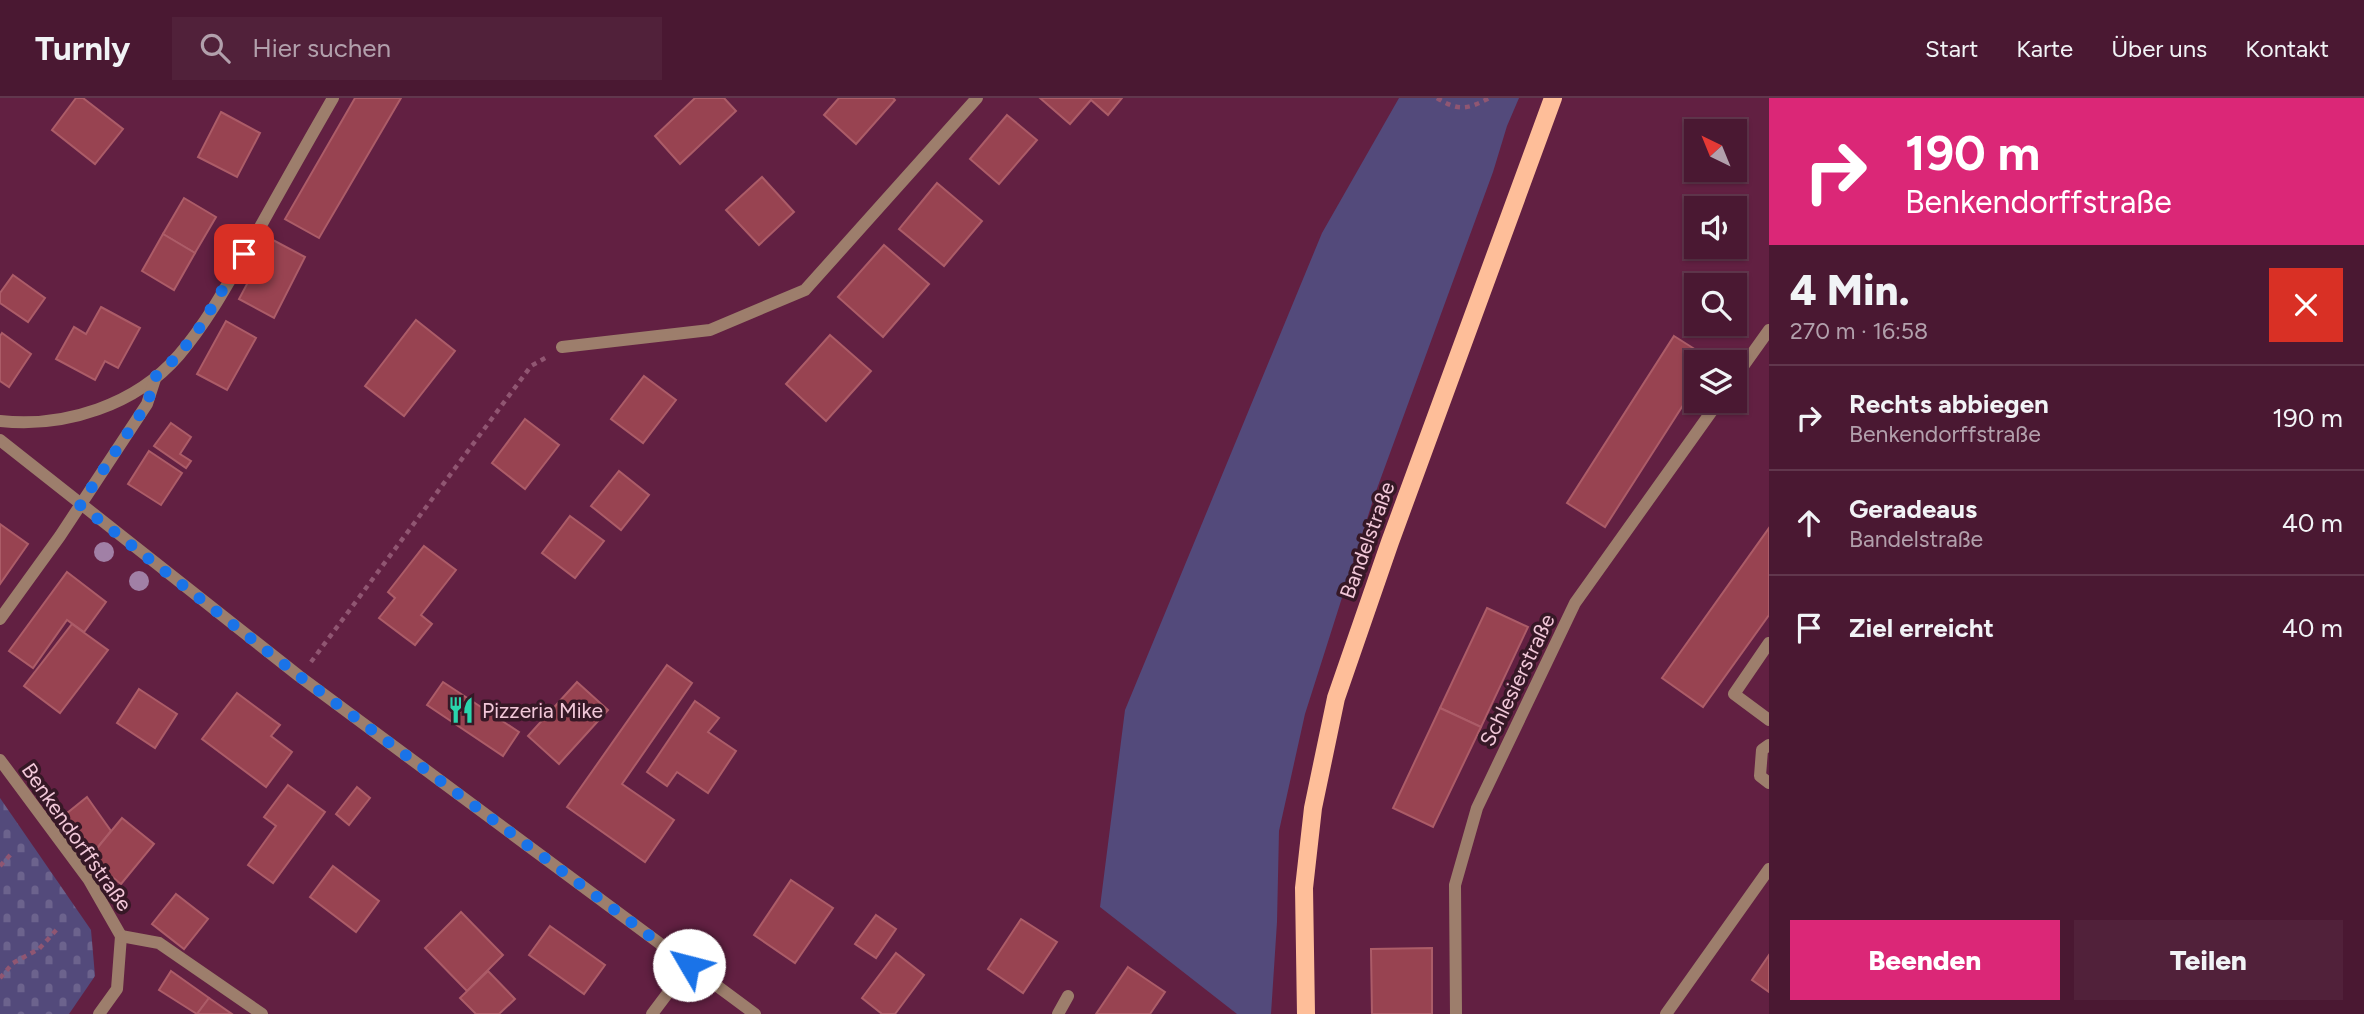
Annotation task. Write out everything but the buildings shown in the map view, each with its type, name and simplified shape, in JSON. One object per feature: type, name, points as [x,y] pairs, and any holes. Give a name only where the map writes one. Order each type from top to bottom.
[{"type":"main road","name":"Bandelstraße","points":[[1306,1014],[1304,888],[1313,808],[1336,698],[1390,542],[1553,98]]},
{"type":"street","points":[[0,421],[51,421],[95,411],[126,396],[156,376],[178,356],[232,276],[333,98]]},
{"type":"street","points":[[562,347],[710,330],[805,289],[977,98]]},
{"type":"street","points":[[1747,361],[1769,330]]},
{"type":"street","points":[[0,619],[147,404],[156,376]]},
{"type":"street","name":"Schlesierstraße","points":[[1456,1014],[1455,885],[1477,808],[1575,603],[1710,413]]},
{"type":"street","points":[[0,440],[299,676],[755,1014]]},
{"type":"street","points":[[1769,643],[1734,694],[1769,720]]},
{"type":"street","points":[[1769,745],[1762,750],[1759,776],[1769,783]]},
{"type":"street","name":"Benkendorffstraße","points":[[0,760],[89,880],[121,936],[117,989],[99,1014]]},
{"type":"street","points":[[1666,1014],[1769,869]]},
{"type":"street","name":"Benkendorffstraße","points":[[121,936],[159,943],[262,1014]]},
{"type":"street","points":[[652,1014],[689,965]]},
{"type":"street","points":[[1058,1014],[1069,996]]},
{"type":"path","points":[[1437,98],[1453,108],[1476,105],[1489,98]]},
{"type":"path","points":[[299,676],[332,636],[531,366],[562,347]]},
{"type":"path","points":[[0,866],[12,853]]},
{"type":"path","points":[[0,978],[13,963],[39,949],[59,927]]},
{"type":"green space","points":[[1399,98],[1519,98],[1375,494],[1305,714],[1279,831],[1271,1014],[1237,1014],[1100,907],[1125,710],[1322,233]]},
{"type":"green space","points":[[0,798],[91,930],[95,976],[69,1014],[0,1014]]},
{"type":"place","name":"Pizzeria Mike","points":[[461,710]]},
{"type":"route","points":[[244,254],[200,327],[178,356],[156,376],[147,404],[80,505],[299,676],[689,965]]}]
